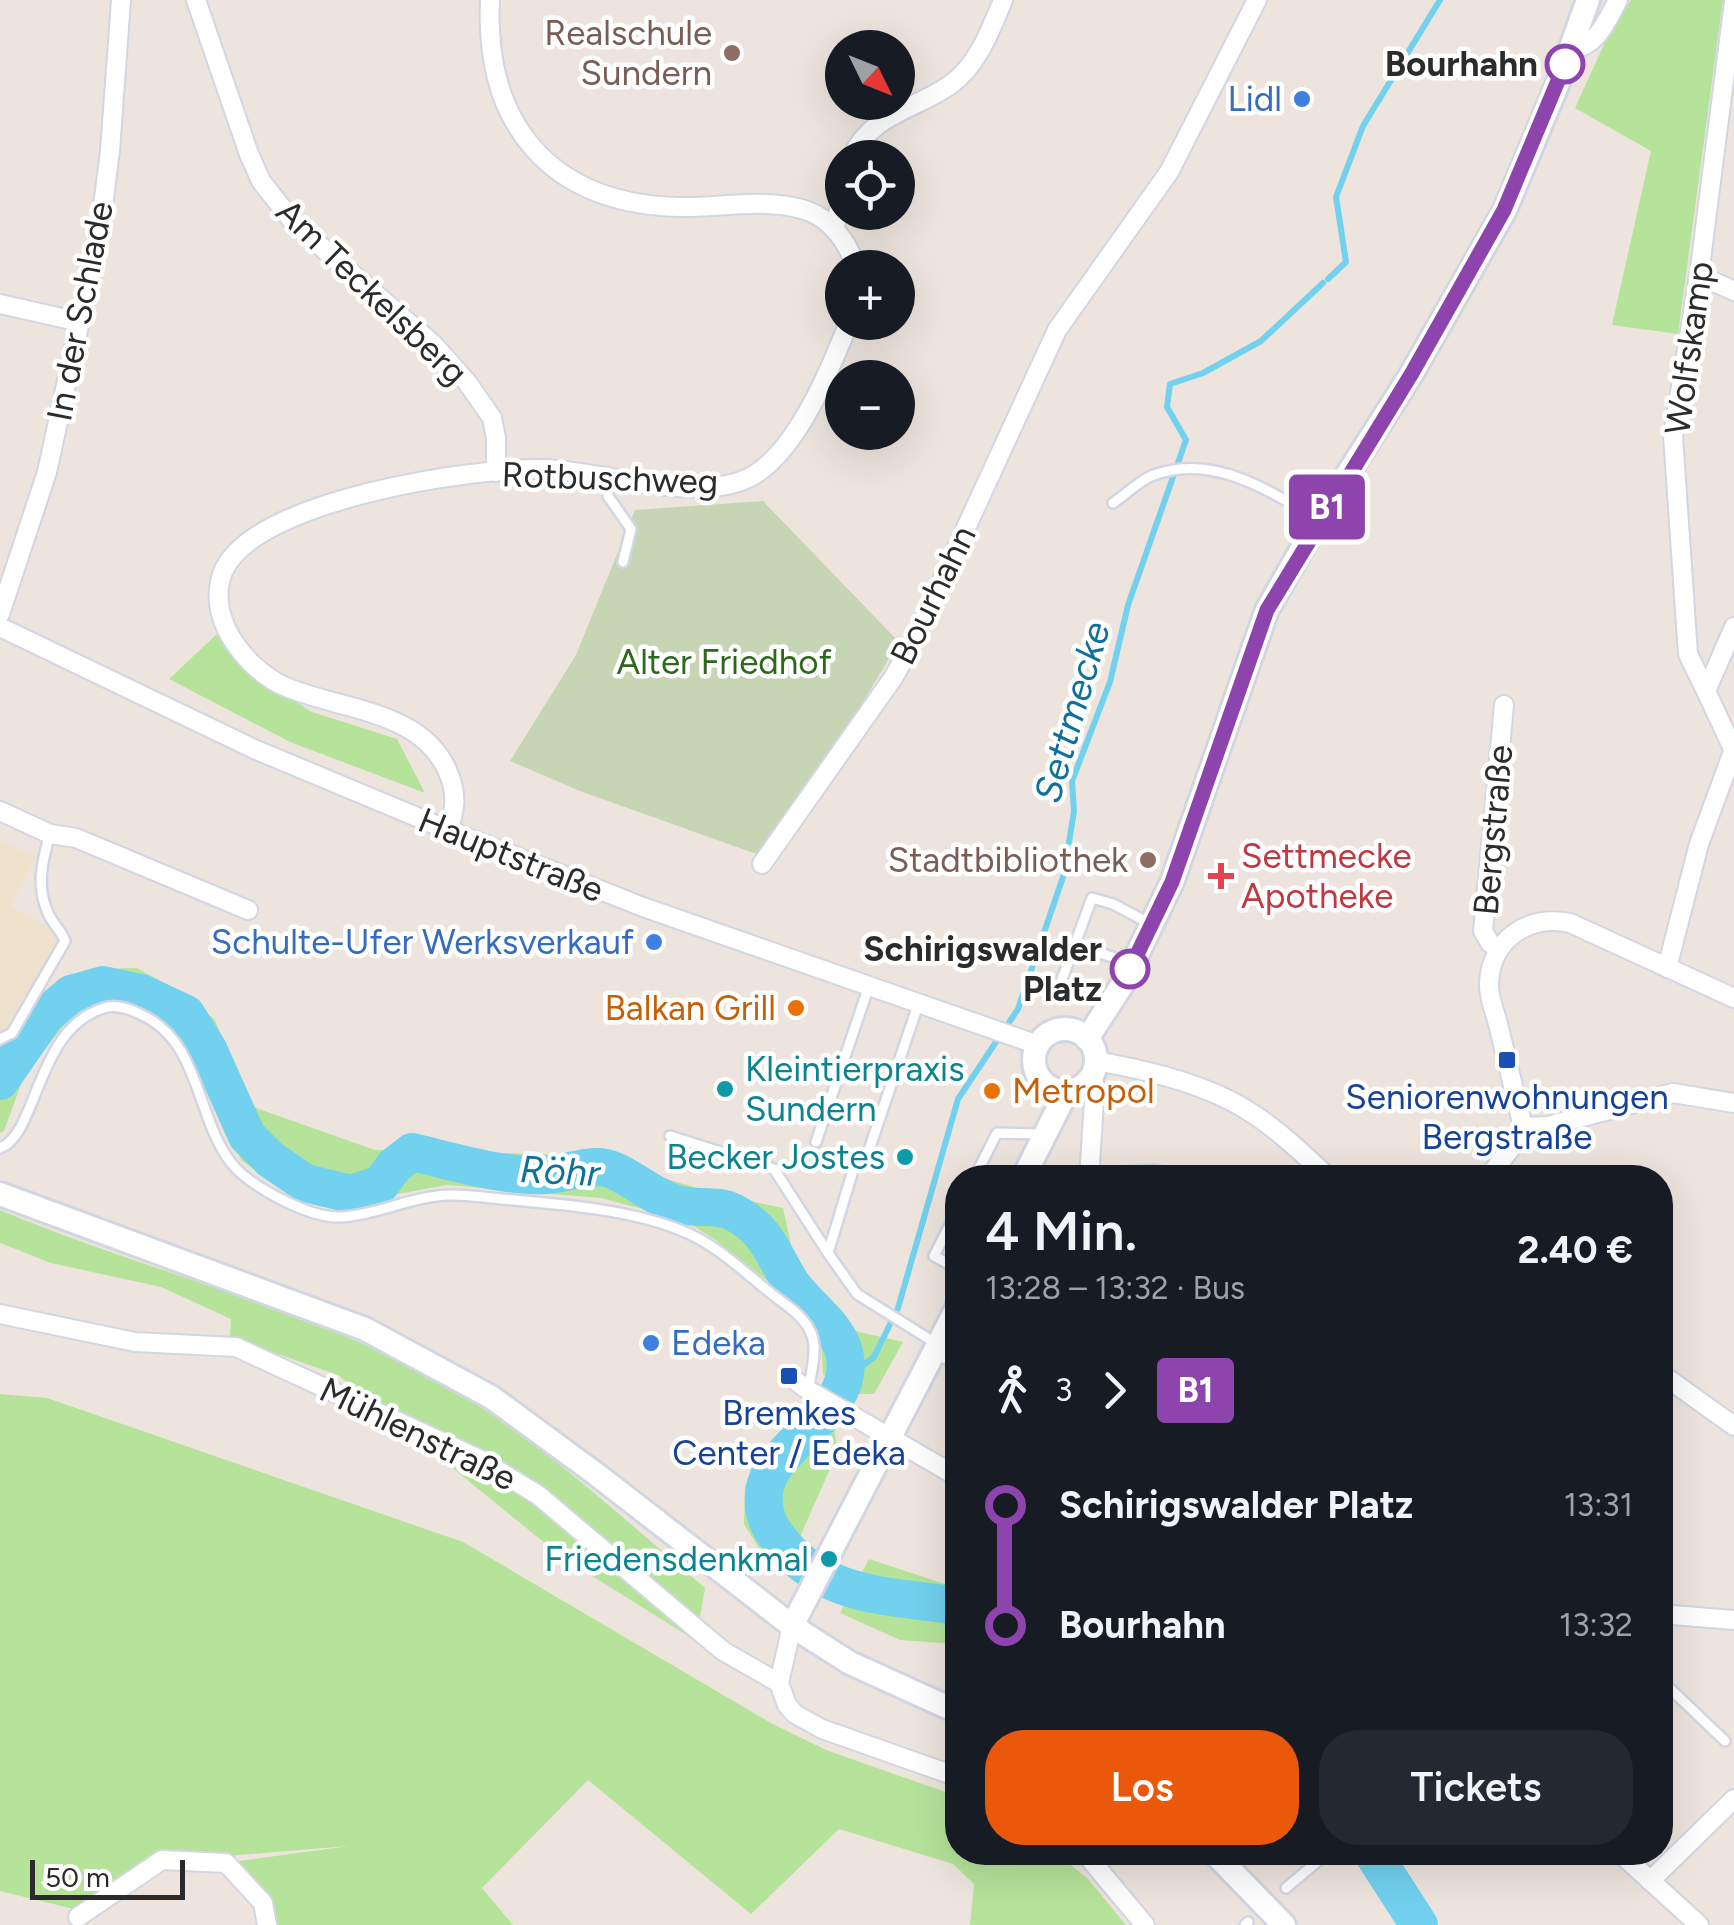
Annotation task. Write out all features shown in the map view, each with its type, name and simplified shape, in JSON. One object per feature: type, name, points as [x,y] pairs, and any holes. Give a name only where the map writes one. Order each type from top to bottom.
[{"type":"street","name":"In der Schlade","points":[[0,614],[47,472],[100,229],[121,0]]},
{"type":"street","name":"Am Teckelsberg","points":[[196,0],[248,154],[261,181],[294,222],[434,345],[467,382],[492,418],[496,472]]},
{"type":"street","points":[[490,0],[489,40],[503,103],[524,139],[566,174],[610,194],[655,205],[794,208],[813,213],[825,223]]},
{"type":"street","points":[[861,140],[882,119],[949,86],[966,70],[988,35],[1003,0]]},
{"type":"street","name":"Bourhahn","points":[[762,864],[893,678],[1057,330],[1169,172],[1257,0]]},
{"type":"street","points":[[1030,1165],[1067,1091],[1086,1082],[1092,1058],[1172,882],[1267,610],[1412,373],[1504,210],[1588,0]]},
{"type":"street","points":[[1570,52],[1596,39],[1618,0]]},
{"type":"street","name":"Wolfskamp","points":[[1734,2],[1699,275],[1673,436],[1688,654],[1734,751]]},
{"type":"street","points":[[834,230],[850,250]]},
{"type":"street","points":[[1699,275],[1734,291]]},
{"type":"street","points":[[0,304],[80,322]]},
{"type":"street","name":"Rotbuschweg","points":[[448,830],[455,810],[454,790],[434,747],[405,727],[286,687],[267,677],[239,648],[226,629],[218,606],[219,584],[229,561],[248,542],[307,511],[380,491],[459,476],[546,469],[710,486],[733,484],[756,474],[794,433],[840,340]]},
{"type":"street","name":"Hauptstraße","points":[[0,627],[254,749],[448,830],[643,908],[1030,1042]]},
{"type":"street","points":[[1706,691],[1734,627]]},
{"type":"street","name":"Bergstraße","points":[[1500,949],[1482,931],[1504,705]]},
{"type":"street","points":[[1668,968],[1699,844],[1734,751]]},
{"type":"street","points":[[0,811],[50,834],[76,838],[248,910]]},
{"type":"street","name":"Bergstraße","points":[[1523,1127],[1489,986],[1492,964],[1514,933],[1533,922],[1552,919],[1570,923],[1734,998]]},
{"type":"street","points":[[1067,1091],[1047,1085],[1040,1078],[1030,1042],[1061,1029],[1072,1030],[1092,1058],[1095,1087],[1090,1165]]},
{"type":"street","points":[[1092,1058],[1214,1093],[1284,1136],[1315,1165]]},
{"type":"street","points":[[1498,1165],[1523,1127],[1548,1126],[1673,1093],[1734,1103]]},
{"type":"street","points":[[0,1194],[365,1329],[397,1346],[491,1397],[792,1626],[854,1665],[945,1706]]},
{"type":"street","name":"Mühlenstraße","points":[[0,1314],[136,1342],[236,1346],[479,1460],[538,1495],[723,1651],[778,1683]]},
{"type":"street","points":[[945,1333],[792,1626],[778,1683],[787,1706],[806,1722],[945,1773]]},
{"type":"street","points":[[790,1376],[809,1391],[945,1469]]},
{"type":"street","points":[[1673,1382],[1734,1426]]},
{"type":"street","points":[[1673,1615],[1734,1620]]},
{"type":"street","points":[[1657,1888],[1734,1799]]},
{"type":"street","points":[[78,1917],[162,1860],[226,1863],[263,1903],[267,1925]]},
{"type":"street","points":[[1097,1865],[1145,1925]]},
{"type":"street","points":[[1226,1865],[1284,1925]]},
{"type":"street","points":[[1633,1865],[1699,1925]]},
{"type":"lane","points":[[1113,503],[1150,476],[1202,467],[1255,482],[1320,520]]},
{"type":"lane","points":[[606,476],[608,496],[632,529],[623,562]]},
{"type":"lane","points":[[0,1039],[12,1033],[65,940],[48,916],[42,891],[40,873],[50,834]]},
{"type":"lane","points":[[1055,998],[1092,898],[1152,924]]},
{"type":"lane","points":[[1076,945],[1133,964]]},
{"type":"lane","points":[[816,1142],[868,986]]},
{"type":"lane","points":[[828,1253],[854,1166],[866,1156],[918,1002]]},
{"type":"lane","points":[[0,1148],[7,1146],[20,1131],[56,1047],[76,1023],[106,1007],[129,1008],[158,1022],[183,1052],[219,1143],[233,1165],[252,1182],[305,1210],[338,1217],[448,1195],[552,1203],[681,1230],[712,1246],[805,1320],[814,1344],[809,1391]]},
{"type":"lane","points":[[980,1165],[996,1133],[1046,1134]]},
{"type":"lane","points":[[670,1136],[774,1170],[857,1294],[945,1355]]},
{"type":"lane","points":[[945,1234],[934,1256],[945,1262]]},
{"type":"lane","points":[[1673,1690],[1725,1740]]},
{"type":"lane","points":[[1286,1888],[1313,1865]]},
{"type":"shaded area","points":[[0,840],[36,857],[11,906],[72,941],[0,1065]]},
{"type":"green space","points":[[1631,0],[1723,0],[1678,334],[1612,325],[1651,151],[1575,108],[1605,42]]},
{"type":"green space","name":"Alter Friedhof","points":[[763,501],[899,642],[812,787],[762,856],[580,791],[510,761],[576,655],[635,510]]},
{"type":"green space","points":[[218,633],[247,671],[312,712],[397,739],[425,793],[290,742],[169,679]]},
{"type":"green space","points":[[137,968],[187,996],[215,1020],[248,1105],[375,1150],[585,1155],[721,1195],[783,1208],[799,1281],[819,1304],[846,1329],[903,1342],[874,1394],[857,1394],[823,1374],[821,1339],[809,1313],[714,1239],[684,1220],[601,1198],[447,1185],[338,1205],[277,1186],[241,1160],[189,1041],[160,1011],[121,996],[79,1006],[24,1076],[0,1133],[0,1091],[56,990],[94,969]]},
{"type":"green space","points":[[0,1210],[344,1336],[392,1357],[477,1404],[594,1492],[705,1588],[696,1641],[562,1557],[338,1375],[230,1337],[231,1319],[161,1287],[51,1263],[0,1243]]},
{"type":"green space","points":[[0,1394],[47,1398],[463,1542],[771,1723],[826,1750],[945,1792],[945,1862],[839,1829],[751,1914],[588,1780],[482,1888],[513,1925],[275,1925],[232,1862],[349,1846],[227,1856],[166,1852],[82,1911],[0,1891]]},
{"type":"green space","points":[[804,1406],[833,1423],[838,1451],[798,1541],[782,1560],[768,1563],[744,1524],[745,1486]]},
{"type":"green space","points":[[869,1559],[945,1584],[945,1643],[900,1640],[840,1613]]},
{"type":"green space","points":[[954,1865],[1071,1865],[1087,1878],[1126,1925],[970,1925],[974,1884]]},
{"type":"waterway","name":"Settmecke","points":[[1328,279],[1346,262],[1336,197],[1363,126],[1440,0]]},
{"type":"waterway","name":"Settmecke","points":[[844,1380],[874,1357],[898,1308],[958,1099],[1018,1009],[1064,874],[1074,811],[1072,781],[1110,682],[1128,605],[1186,440],[1167,407],[1170,384],[1203,373],[1261,341],[1323,283]]},
{"type":"waterway","name":"Röhr","points":[[0,1081],[45,1016],[71,994],[103,985],[141,993],[186,1014],[208,1049],[247,1136],[270,1159],[305,1183],[351,1194],[381,1184],[394,1166],[412,1152],[513,1174],[546,1175],[606,1168],[671,1202],[733,1212],[763,1236],[793,1286],[829,1325],[844,1352],[846,1370],[833,1402],[782,1456],[768,1478],[764,1502],[770,1527],[793,1555],[834,1582],[881,1596],[945,1604]]},
{"type":"waterway","name":"Röhr","points":[[1380,1865],[1419,1925]]},
{"type":"bus line","name":"B1","points":[[1130,969],[1172,882],[1267,610],[1412,373],[1504,210],[1565,64]]},
{"type":"place","name":"Realschule Sundern","points":[[732,53]]},
{"type":"place","name":"Bourhahn","points":[[1565,64]]},
{"type":"place","name":"Lidl","points":[[1302,99]]},
{"type":"place","name":"Stadtbibliothek","points":[[1148,860]]},
{"type":"place","name":"Settmecke Apotheke","points":[[1221,876]]},
{"type":"place","name":"Schulte-Ufer Werksverkauf","points":[[654,942]]},
{"type":"place","name":"Schirigswalder Platz","points":[[1130,969]]},
{"type":"place","name":"Balkan Grill","points":[[796,1008]]},
{"type":"place","name":"Seniorenwohnungen Bergstraße","points":[[1507,1060]]},
{"type":"place","name":"Kleintierpraxis Sundern","points":[[725,1089]]},
{"type":"place","name":"Metropol","points":[[992,1091]]},
{"type":"place","name":"Becker Jostes","points":[[905,1157]]},
{"type":"place","name":"Edeka","points":[[651,1343]]},
{"type":"place","name":"Bremkes Center / Edeka","points":[[789,1376]]},
{"type":"place","name":"Friedensdenkmal","points":[[829,1559]]}]
